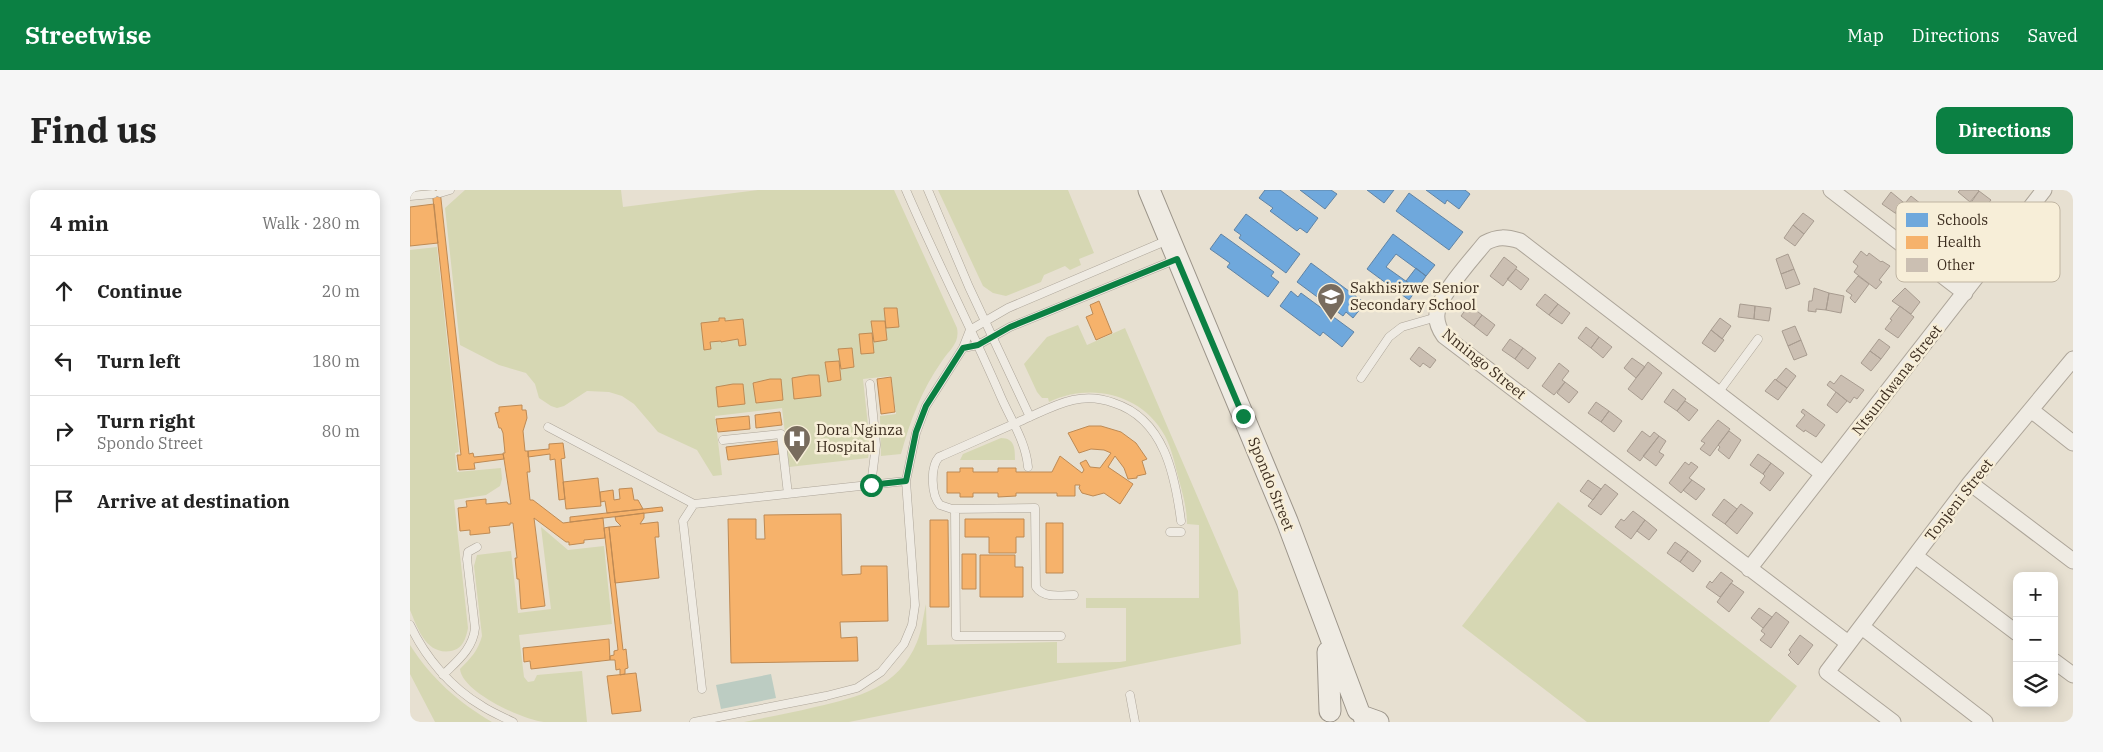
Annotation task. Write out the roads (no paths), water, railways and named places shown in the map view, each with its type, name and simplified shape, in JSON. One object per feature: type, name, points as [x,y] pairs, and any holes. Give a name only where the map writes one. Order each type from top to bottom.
[{"type":"main road","name":"Spondo Street","points":[[1149,190],[1287,521],[1321,613],[1366,718]]},
{"type":"main road","name":"Spondo Street","points":[[1321,613],[1328,656],[1326,716]]},
{"type":"main road","points":[[1326,716],[1344,706],[1366,718]]},
{"type":"street","points":[[1831,190],[1896,240]]},
{"type":"street","name":"Nmingo Street","points":[[1823,474],[1520,241],[1506,237],[1494,238],[1485,243],[1441,301],[1436,318],[1444,336],[1848,643]]},
{"type":"street","points":[[1950,282],[1965,294]]},
{"type":"street","name":"Ntsundwana Street","points":[[1750,569],[1974,282]]},
{"type":"street","name":"Tonjeni Street","points":[[1893,722],[1827,672],[1970,483],[2073,359]]},
{"type":"street","points":[[2031,410],[2073,443]]},
{"type":"street","points":[[1970,483],[2073,562]]},
{"type":"street","points":[[1915,556],[2013,630]]},
{"type":"street","points":[[1862,627],[1985,722]]},
{"type":"street","points":[[2055,662],[2073,675]]},
{"type":"lane","points":[[410,196],[437,194],[450,190]]},
{"type":"lane","points":[[906,190],[1023,442],[1027,453],[1028,467]]},
{"type":"lane","points":[[928,190],[969,287],[994,336],[1030,417]]},
{"type":"lane","points":[[963,348],[978,345],[1010,327],[1074,299],[1173,249]]},
{"type":"lane","points":[[694,722],[826,696],[857,688],[881,672],[904,644],[912,625],[915,604],[906,481],[916,432],[926,406],[963,348],[970,330],[1008,308],[1173,249]]},
{"type":"lane","points":[[1361,378],[1388,337],[1402,327],[1436,318]]},
{"type":"lane","points":[[1718,393],[1758,339]]},
{"type":"lane","points":[[870,384],[876,445],[871,485]]},
{"type":"lane","points":[[1074,595],[1041,593],[1036,587],[1035,508],[955,509],[944,507],[935,499],[934,467],[939,457],[1063,403],[1086,398],[1108,401],[1119,404],[1140,416],[1153,430],[1163,446],[1181,521]]},
{"type":"lane","points":[[548,427],[694,504],[906,481]]},
{"type":"lane","points":[[722,440],[781,434],[788,494]]},
{"type":"lane","points":[[694,504],[683,521],[702,689]]},
{"type":"lane","points":[[955,509],[956,636],[1060,636]]},
{"type":"lane","points":[[1170,532],[1181,532]]},
{"type":"lane","points":[[443,674],[467,650],[474,639],[467,559],[468,552],[477,547]]},
{"type":"lane","points":[[410,625],[420,647],[443,674],[481,706],[513,722]]},
{"type":"lane","points":[[1130,695],[1135,722]]},
{"type":"place","name":"Sakhisizwe Senior Secondary School","points":[[1331,321]]},
{"type":"place","name":"Dora Nginza Hospital","points":[[797,463]]}]
